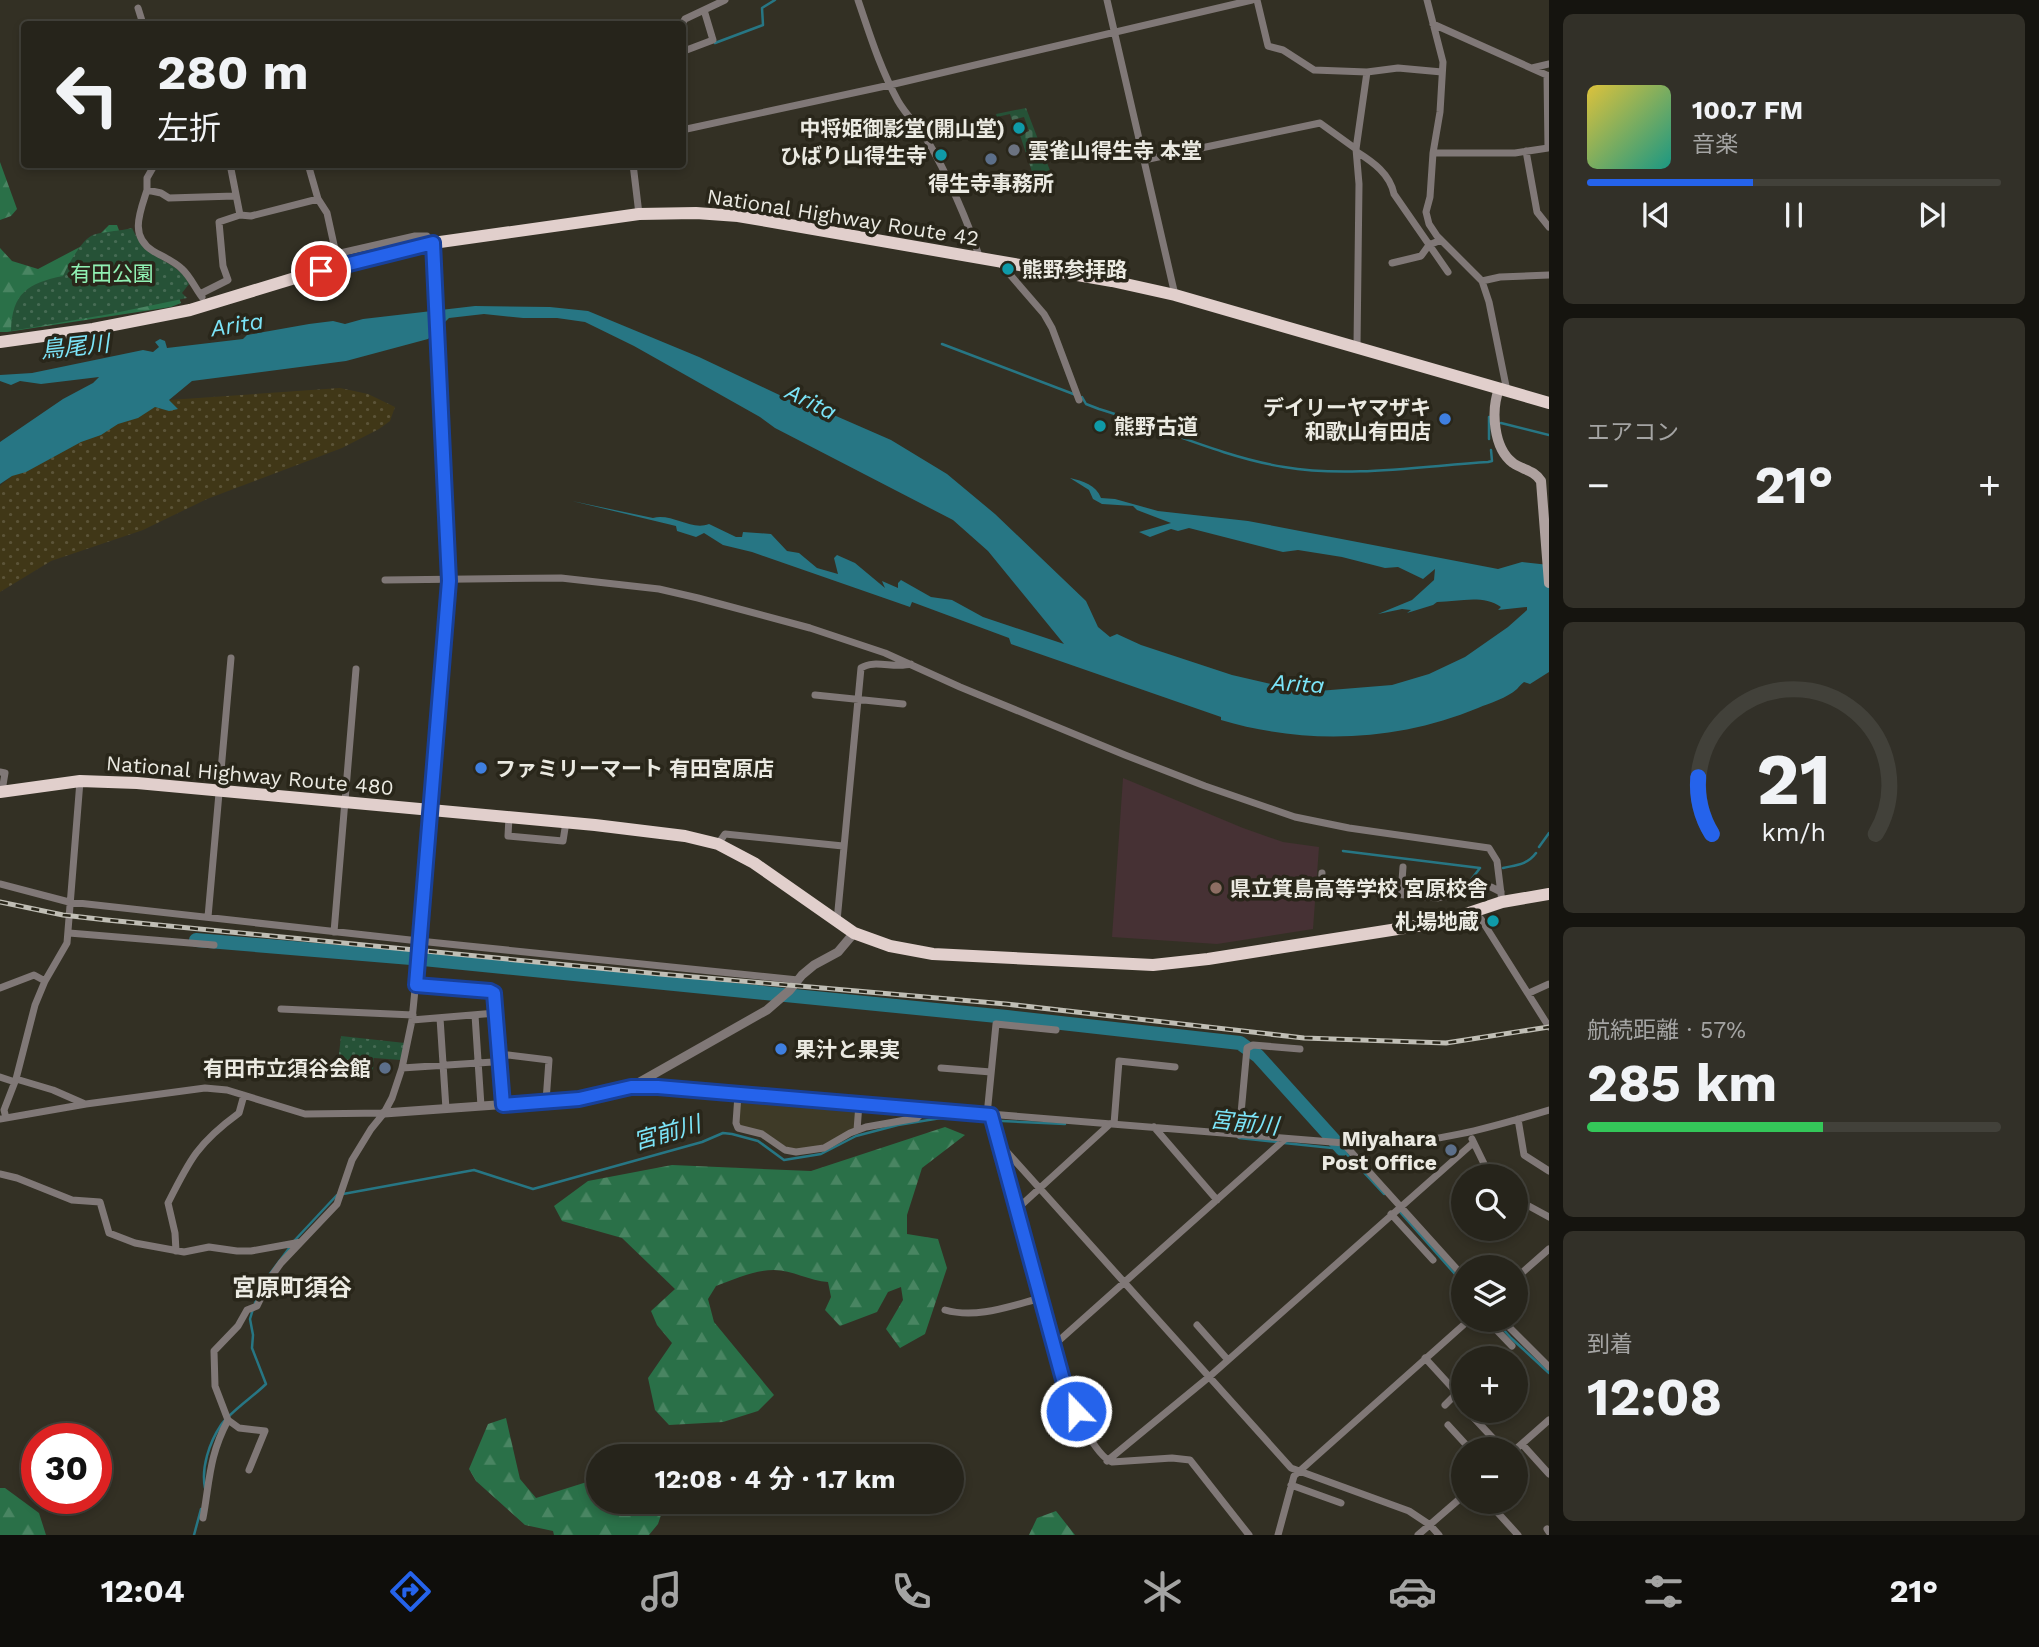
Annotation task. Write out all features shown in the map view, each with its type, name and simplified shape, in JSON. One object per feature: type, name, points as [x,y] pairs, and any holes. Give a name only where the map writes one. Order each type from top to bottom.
[{"type":"highway","name":"National Highway Route 42","points":[[0,342],[121,324],[204,299],[300,278],[341,264],[433,243],[639,214],[696,213],[738,216],[1112,281],[1175,295],[1549,403]]},
{"type":"highway","name":"National Highway Route 480","points":[[3,792],[79,781],[137,783],[566,822],[685,836],[718,844],[754,863],[855,933],[890,946],[933,954],[1153,965],[1208,959],[1442,922],[1501,897],[1518,899],[1549,894]]},
{"type":"main road","points":[[1503,390],[1494,409],[1503,449],[1515,464],[1539,477],[1544,486],[1549,583]]},
{"type":"street","points":[[684,21],[725,0]]},
{"type":"street","points":[[858,0],[874,51],[890,85],[933,152],[973,237],[980,259]]},
{"type":"street","points":[[1107,0],[1175,295]]},
{"type":"street","points":[[686,129],[890,85],[1255,0],[1268,46],[1283,50],[1314,70],[1367,72],[1398,68],[1442,72]]},
{"type":"street","points":[[1427,0],[1443,62],[1440,112],[1426,212],[1429,223],[1441,240],[1482,281],[1494,323],[1503,390]]},
{"type":"street","points":[[138,8],[142,21]]},
{"type":"street","points":[[686,50],[713,40],[704,10]]},
{"type":"street","points":[[1433,24],[1548,76],[1549,148],[1515,153],[1433,153]]},
{"type":"street","points":[[1531,68],[1549,64]]},
{"type":"street","points":[[1357,346],[1357,151],[1367,72]]},
{"type":"street","points":[[1144,160],[1320,123],[1371,161],[1389,179],[1394,194],[1448,272]]},
{"type":"street","points":[[1525,151],[1537,212],[1549,227]]},
{"type":"street","points":[[153,168],[137,219],[140,235],[150,250],[186,272],[204,299],[228,280],[223,266],[219,222],[318,199]]},
{"type":"street","points":[[231,168],[240,215]]},
{"type":"street","points":[[309,168],[318,199],[327,212],[335,254]]},
{"type":"street","points":[[633,168],[639,214]]},
{"type":"street","points":[[147,190],[162,193],[169,198],[235,196]]},
{"type":"street","points":[[249,1470],[265,1431],[240,1428],[228,1420],[215,1386],[214,1350],[237,1326],[247,1310],[257,1306],[281,1263],[337,1204],[352,1160],[384,1113],[402,1068],[413,1017],[449,581],[433,243],[427,236],[415,236],[335,254],[309,265],[300,278]]},
{"type":"street","points":[[1392,263],[1421,256],[1429,245],[1441,240]]},
{"type":"street","points":[[999,262],[1044,314],[1052,328],[1079,400]]},
{"type":"street","points":[[1482,281],[1500,277],[1549,275]]},
{"type":"street","points":[[385,580],[561,578],[659,589],[810,628],[912,663],[960,687],[1248,802],[1295,817],[1349,828],[1489,848],[1497,861],[1501,897]]},
{"type":"street","points":[[208,918],[231,658]]},
{"type":"street","points":[[837,922],[860,668],[864,665],[900,667],[912,663]]},
{"type":"street","points":[[334,932],[356,669]]},
{"type":"street","points":[[814,695],[903,704]]},
{"type":"street","points":[[0,772],[5,773],[3,792]]},
{"type":"street","points":[[79,781],[69,933],[64,952],[45,981],[34,1005],[3,1119],[86,1104],[205,1088],[227,1090],[305,1115],[503,1105],[590,1097],[631,1087],[658,1087],[1345,1144],[1397,1144],[1469,1133],[1549,1110]]},
{"type":"street","points":[[509,817],[508,836],[563,841],[566,822]]},
{"type":"street","points":[[718,844],[725,834],[843,846]]},
{"type":"street","points":[[1401,894],[1402,867]]},
{"type":"street","points":[[1322,873],[1321,887],[1437,898],[1486,886],[1501,897]]},
{"type":"street","points":[[0,884],[69,902],[798,979]]},
{"type":"street","points":[[1442,922],[1481,919],[1518,899]]},
{"type":"street","points":[[1481,919],[1484,928],[1549,1027]]},
{"type":"street","points":[[69,933],[214,945]]},
{"type":"street","points":[[631,1087],[759,1016],[782,998],[814,965],[843,948],[855,933]]},
{"type":"street","points":[[0,988],[34,975],[45,981]]},
{"type":"street","points":[[1529,993],[1549,984]]},
{"type":"street","points":[[416,985],[490,991],[494,996],[503,1105]]},
{"type":"street","points":[[281,1009],[440,1018],[496,1013]]},
{"type":"street","points":[[475,1015],[481,1106]]},
{"type":"street","points":[[440,1018],[446,1109]]},
{"type":"street","points":[[1056,1030],[996,1024],[989,1115],[1069,1396],[1085,1428],[1107,1461]]},
{"type":"street","points":[[1239,1135],[1247,1048],[1253,1045],[1300,1049]]},
{"type":"street","points":[[402,1068],[493,1062],[508,1055],[549,1060],[546,1101]]},
{"type":"street","points":[[1017,1209],[1112,1124],[1119,1061],[1175,1067]]},
{"type":"street","points":[[941,1068],[991,1073]]},
{"type":"street","points":[[0,1077],[53,1090],[86,1104]]},
{"type":"street","points":[[738,1094],[738,1128],[762,1134],[789,1152],[824,1148],[857,1130],[917,1118],[926,1110]]},
{"type":"street","points":[[176,1251],[176,1233],[168,1203],[198,1148],[239,1114],[244,1095]]},
{"type":"street","points":[[857,1130],[859,1104]]},
{"type":"street","points":[[1518,1119],[1524,1155],[1549,1171]]},
{"type":"street","points":[[1154,1127],[1217,1200]]},
{"type":"street","points":[[1469,1133],[1484,1164]]},
{"type":"street","points":[[1054,1345],[1285,1139]]},
{"type":"street","points":[[999,1143],[1291,1468],[1409,1511],[1440,1535]]},
{"type":"street","points":[[1107,1461],[1209,1377],[1473,1143]]},
{"type":"street","points":[[1345,1144],[1451,1262]]},
{"type":"street","points":[[0,1174],[72,1200],[100,1202],[108,1233],[135,1243],[176,1251],[209,1247],[251,1251],[302,1242]]},
{"type":"street","points":[[1528,1206],[1549,1217]]},
{"type":"street","points":[[1391,1214],[1433,1260]]},
{"type":"street","points":[[1528,1267],[1549,1249]]},
{"type":"street","points":[[945,1310],[958,1314],[982,1312],[1041,1298]]},
{"type":"street","points":[[1197,1325],[1228,1360]]},
{"type":"street","points":[[1278,1535],[1297,1472],[1455,1332]]},
{"type":"street","points":[[1499,1332],[1512,1346]]},
{"type":"street","points":[[1514,1332],[1549,1367]]},
{"type":"street","points":[[1426,1358],[1457,1394],[1445,1405]]},
{"type":"street","points":[[203,1518],[209,1466],[228,1420]]},
{"type":"street","points":[[1528,1439],[1549,1420]]},
{"type":"street","points":[[1479,1423],[1492,1437]]},
{"type":"street","points":[[1448,1425],[1459,1437]]},
{"type":"street","points":[[1528,1455],[1549,1474]]},
{"type":"street","points":[[1107,1461],[1172,1458],[1190,1460],[1249,1535]]},
{"type":"street","points":[[1291,1485],[1341,1503]]},
{"type":"street","points":[[1418,1535],[1451,1507]]},
{"type":"street","points":[[1499,1514],[1518,1535]]},
{"type":"shaded area","name":"県立箕島高等学校 宮原校舎","points":[[1123,778],[1243,828],[1283,842],[1319,847],[1313,929],[1217,944],[1112,937]]},
{"type":"shaded area","points":[[740,1100],[856,1106],[855,1128],[831,1144],[794,1150],[739,1127]]},
{"type":"green space","points":[[1026,108],[1054,181],[1037,187],[1020,135],[1029,131],[1024,117],[1012,120],[1010,114],[997,117],[996,114]]},
{"type":"green space","points":[[0,162],[17,209],[11,216],[0,220]]},
{"type":"green space","name":"有田公園","points":[[109,225],[117,225],[125,246],[177,292],[181,303],[171,307],[0,332],[0,248],[12,261],[38,269],[95,239]]},
{"type":"green space","name":"有田公園","points":[[132,228],[146,248],[184,276],[189,284],[182,293],[187,298],[11,331],[15,307],[31,286],[63,276],[89,237]]},
{"type":"green space","points":[[341,1036],[405,1043],[401,1060],[374,1058],[372,1080],[341,1077],[337,1072]]},
{"type":"green space","points":[[945,1127],[965,1135],[922,1168],[907,1215],[907,1234],[938,1239],[947,1268],[925,1334],[900,1348],[886,1329],[903,1300],[901,1287],[888,1292],[877,1312],[840,1326],[825,1310],[831,1297],[828,1282],[774,1270],[738,1278],[716,1286],[708,1299],[714,1322],[774,1395],[758,1411],[723,1422],[669,1425],[655,1410],[648,1378],[672,1343],[657,1325],[651,1311],[675,1289],[622,1238],[562,1221],[554,1206],[588,1181],[672,1165],[811,1171]]},
{"type":"green space","points":[[506,1418],[520,1479],[536,1498],[586,1482],[586,1514],[661,1514],[658,1524],[649,1535],[554,1535],[553,1531],[525,1525],[476,1481],[469,1469],[488,1424]]},
{"type":"green space","points":[[0,1488],[5,1488],[21,1500],[21,1514],[39,1514],[46,1535],[0,1535]]},
{"type":"green space","points":[[1056,1511],[1075,1535],[1029,1535],[1037,1518]]},
{"type":"sand","points":[[165,387],[169,400],[340,388],[368,394],[395,407],[390,421],[342,448],[207,499],[143,530],[51,561],[0,592],[0,486],[51,443]]},
{"type":"water","points":[[475,306],[550,307],[588,311],[699,357],[809,409],[836,416],[891,440],[947,474],[995,514],[1086,601],[1098,627],[1110,637],[1117,634],[1141,645],[1232,675],[1306,692],[1392,685],[1429,674],[1465,657],[1508,627],[1527,607],[1498,610],[1501,607],[1494,603],[1470,600],[1437,602],[1407,613],[1411,610],[1378,614],[1412,600],[1434,580],[1435,569],[1423,579],[1398,567],[1385,568],[1298,550],[1283,552],[1189,528],[1178,531],[1171,529],[1150,537],[1139,532],[1171,523],[1133,506],[1102,504],[1093,499],[1089,490],[1070,478],[1092,487],[1101,498],[1115,499],[1158,511],[1248,521],[1498,569],[1522,562],[1549,565],[1549,672],[1530,684],[1524,682],[1498,700],[1415,728],[1350,736],[1318,736],[1253,728],[1221,720],[1221,717],[1011,644],[1009,638],[912,602],[910,607],[752,552],[723,545],[704,533],[696,537],[677,531],[676,526],[572,501],[653,518],[667,518],[702,526],[709,524],[736,537],[742,537],[743,532],[771,534],[787,551],[799,553],[817,568],[838,574],[834,558],[837,555],[855,563],[885,588],[882,581],[898,588],[901,580],[931,597],[952,600],[983,617],[1064,644],[988,551],[953,520],[775,428],[634,346],[585,322],[557,318],[484,314],[449,318],[428,339],[346,361],[192,381],[169,400],[178,409],[169,411],[155,407],[138,418],[118,424],[101,435],[81,442],[0,484],[0,442],[99,377],[41,384],[20,381],[11,385],[0,381],[0,375],[32,373],[143,350],[153,352],[159,347],[155,342],[160,339],[165,341],[167,348],[243,339],[247,335],[309,324],[333,321],[345,324],[363,319]]},
{"type":"waterway","points":[[715,43],[763,25],[762,8],[775,0]]},
{"type":"waterway","points":[[942,344],[1076,395]]},
{"type":"waterway","points":[[1082,397],[1086,404],[1191,441],[1284,467],[1360,471],[1488,462],[1492,461],[1491,450]]},
{"type":"waterway","points":[[1489,439],[1491,417]]},
{"type":"waterway","points":[[1501,423],[1549,435]]},
{"type":"waterway","points":[[1539,847],[1549,833]]},
{"type":"waterway","points":[[1343,851],[1480,868]]},
{"type":"waterway","points":[[1503,868],[1525,862],[1536,853]]},
{"type":"waterway","points":[[1431,893],[1467,885],[1480,868]]},
{"type":"waterway","points":[[196,940],[423,959],[1240,1043],[1258,1056],[1342,1149]]},
{"type":"waterway","name":"宮前川","points":[[343,1194],[474,1170],[533,1189],[702,1142],[723,1133],[758,1141],[784,1160],[821,1154],[856,1136],[941,1118],[1065,1124]]},
{"type":"waterway","name":"宮前川","points":[[1239,1138],[1278,1142]]},
{"type":"waterway","name":"宮前川","points":[[1284,1143],[1342,1149],[1384,1194]]},
{"type":"waterway","name":"宮前川","points":[[294,1241],[337,1195]]},
{"type":"waterway","name":"宮前川","points":[[1400,1212],[1451,1269]]},
{"type":"waterway","name":"宮前川","points":[[269,1275],[290,1247]]},
{"type":"waterway","name":"宮前川","points":[[255,1303],[265,1281]]},
{"type":"waterway","name":"宮前川","points":[[205,1488],[205,1464],[221,1425],[266,1384],[252,1348],[250,1319],[253,1309]]},
{"type":"waterway","name":"宮前川","points":[[1506,1332],[1549,1373]]},
{"type":"waterway","name":"宮前川","points":[[194,1535],[201,1509]]},
{"type":"railway","points":[[0,902],[63,915],[107,920],[660,974],[1006,1004],[1304,1038],[1446,1043],[1549,1027]]},
{"type":"place","name":"中将姫御影堂(開山堂)","points":[[1019,128]]},
{"type":"place","name":"雲雀山得生寺 本堂","points":[[1014,150]]},
{"type":"place","name":"ひばり山得生寺","points":[[941,155]]},
{"type":"place","name":"得生寺事務所","points":[[991,159]]},
{"type":"place","name":"熊野参拝路","points":[[1008,269]]},
{"type":"place","name":"デイリーヤマザキ 和歌山有田店","points":[[1445,419]]},
{"type":"place","name":"熊野古道","points":[[1100,426]]},
{"type":"place","name":"ファミリーマート 有田宮原店","points":[[481,768]]},
{"type":"place","name":"県立箕島高等学校 宮原校舎","points":[[1216,888]]},
{"type":"place","name":"札場地蔵","points":[[1493,921]]},
{"type":"place","name":"果汁と果実","points":[[781,1049]]},
{"type":"place","name":"有田市立須谷会館","points":[[385,1068]]},
{"type":"place","name":"Miyahara Post Office","points":[[1451,1150]]},
{"type":"district","name":"宮原町須谷","points":[[292,1288]]},
{"type":"route","points":[[321,271],[433,243],[449,581],[416,985],[494,993],[503,1105],[579,1099],[631,1087],[658,1087],[991,1115],[1065,1387],[1076,1411]]},
{"type":"water label","name":"Arita","points":[[237,325]]},
{"type":"water label","name":"鳥尾川","points":[[75,347]]},
{"type":"water label","name":"Arita","points":[[811,402]]},
{"type":"water label","name":"Arita","points":[[1298,684]]}]
